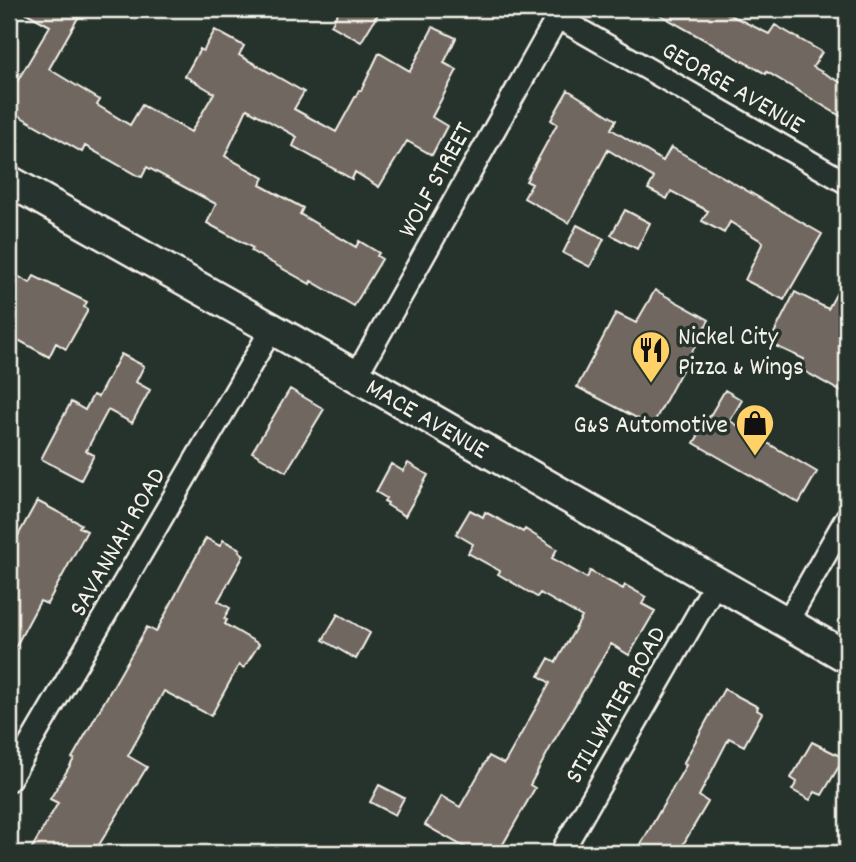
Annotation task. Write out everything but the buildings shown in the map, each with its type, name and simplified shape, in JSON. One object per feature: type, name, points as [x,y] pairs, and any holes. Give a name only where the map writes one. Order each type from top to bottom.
[{"type":"main road","name":"MACE AVENUE","points":[[9,181],[847,657]]},
{"type":"street","name":"GEORGE AVENUE","points":[[559,13],[847,183]]},
{"type":"street","name":"WOLF STREET","points":[[356,376],[559,13]]},
{"type":"street","name":"SAVANNAH ROAD","points":[[9,780],[271,330]]},
{"type":"street","points":[[787,622],[847,517]]},
{"type":"street","name":"STILLWATER ROAD","points":[[561,853],[715,584]]},
{"type":"place","name":"Nickel City Pizza & Wings","points":[[651,384]]},
{"type":"place","name":"G&S Automotive","points":[[755,457]]}]
